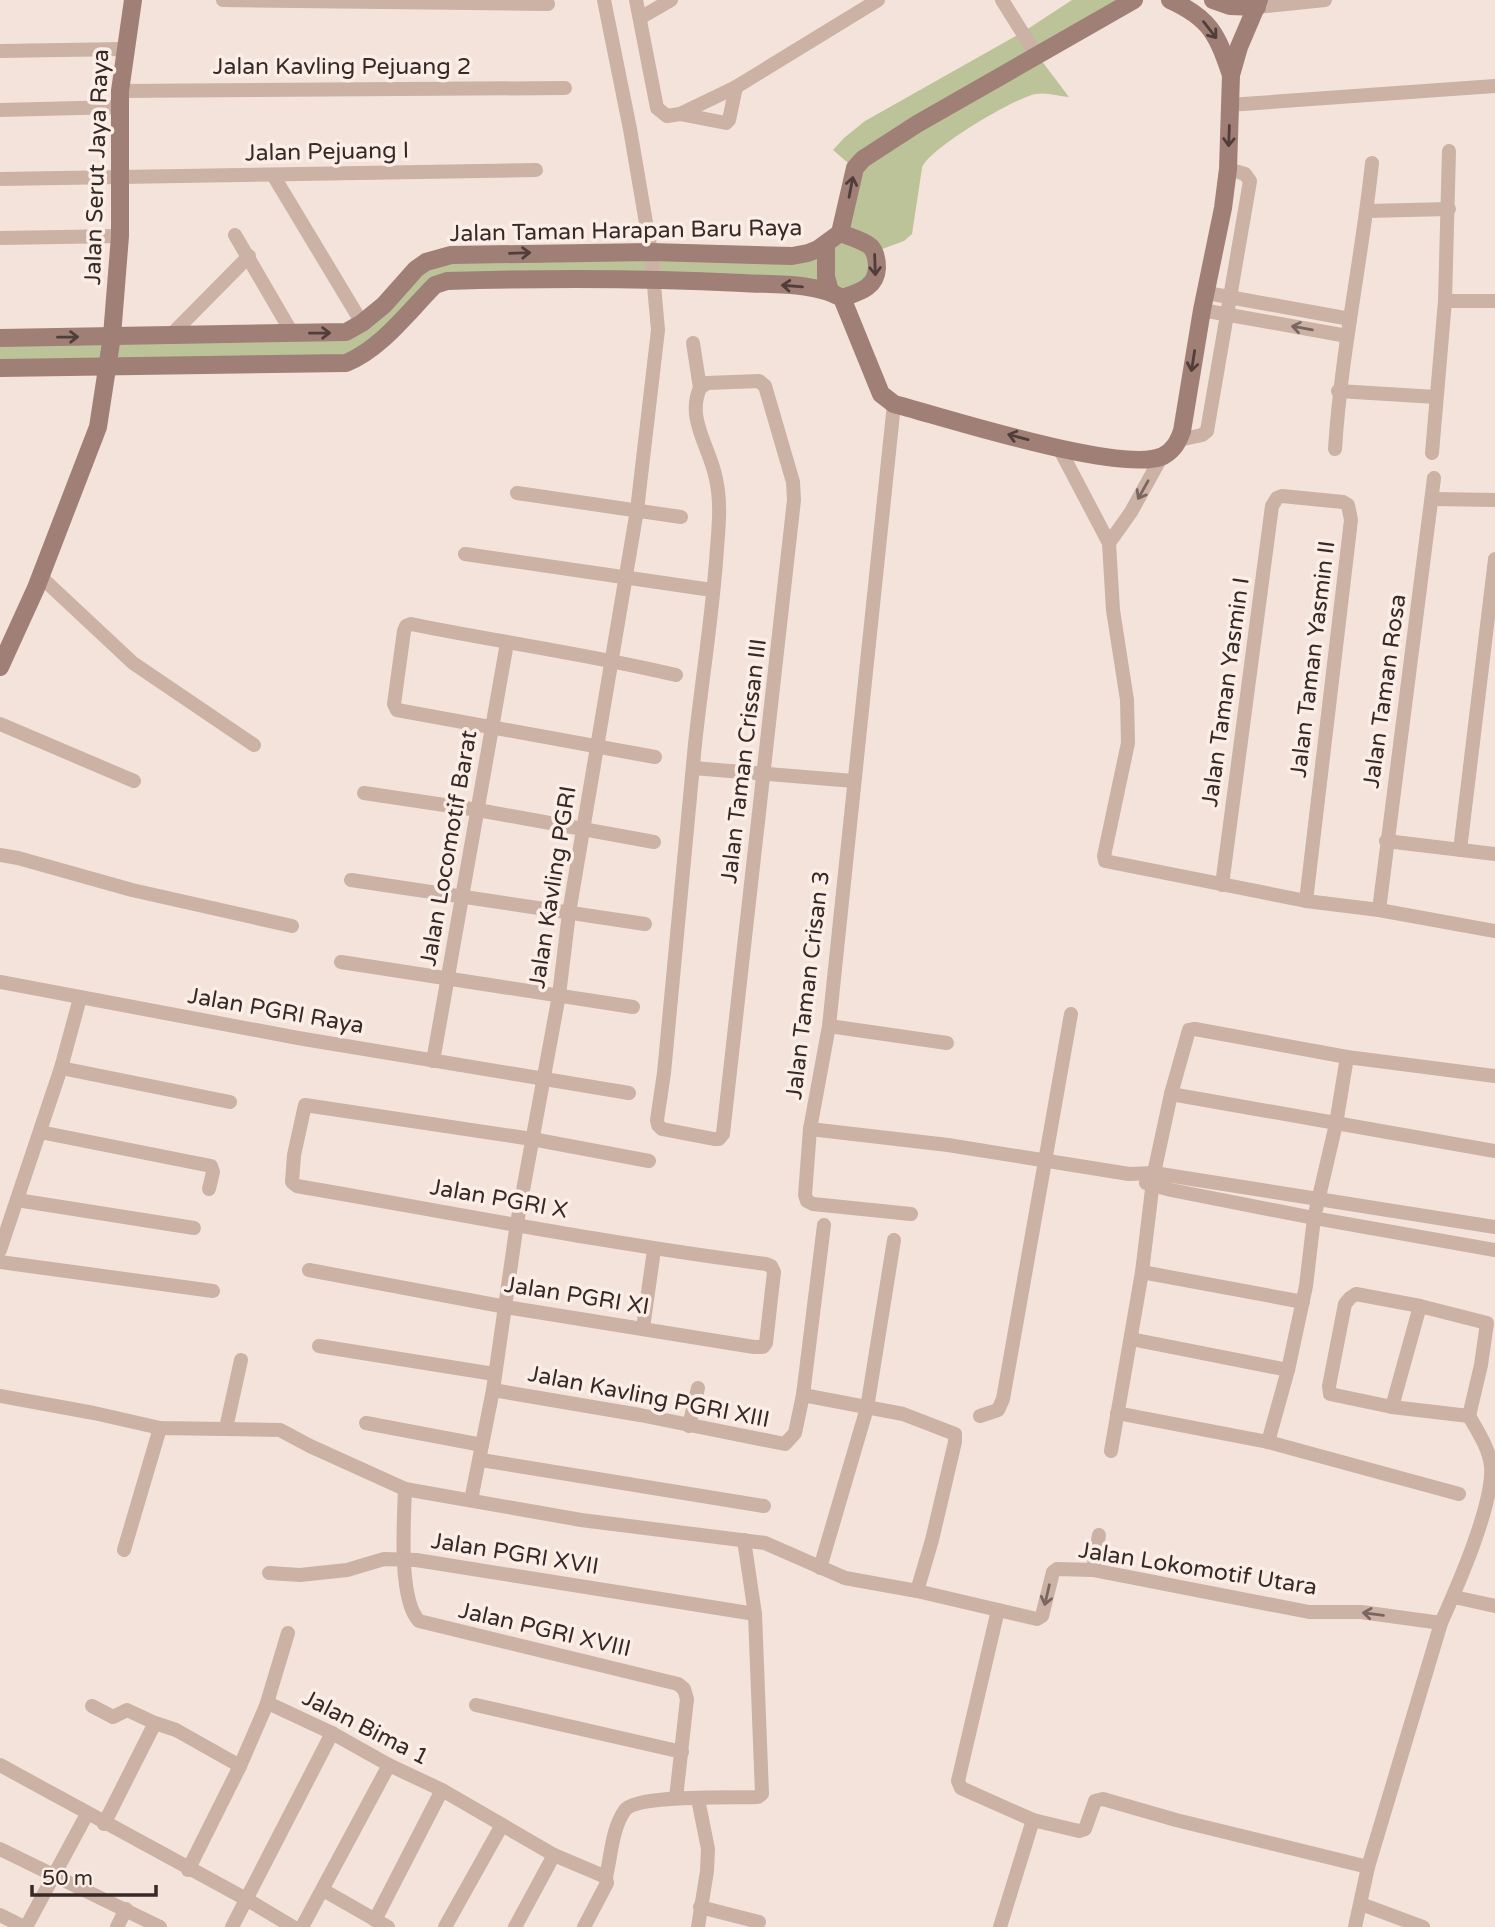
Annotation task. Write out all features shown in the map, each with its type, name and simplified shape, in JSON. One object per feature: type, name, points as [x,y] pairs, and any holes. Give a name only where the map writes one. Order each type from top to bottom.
[{"type":"street","name":"Jalan Serut Jaya Raya","points":[[0,667],[41,577],[98,427],[112,336],[120,236],[119,99],[124,50],[134,0]]},
{"type":"street","points":[[223,0],[548,4]]},
{"type":"street","name":"Jalan Kavling PGRI","points":[[471,1500],[493,1390],[517,1223],[559,995],[569,913],[637,510],[658,330],[651,252],[631,129],[604,0]]},
{"type":"street","points":[[636,0],[657,108],[667,116],[680,114],[736,87],[878,0]]},
{"type":"street","points":[[640,18],[671,0]]},
{"type":"street","points":[[1002,0],[1037,56]]},
{"type":"street","points":[[1134,0],[917,124],[863,159],[855,168],[833,238],[826,277],[881,394],[894,404],[1110,459],[1136,461],[1162,456]]},
{"type":"street","points":[[1170,0],[1191,10],[1212,30],[1222,47],[1231,75]]},
{"type":"street","points":[[1213,0],[1230,6],[1325,0]]},
{"type":"street","points":[[1108,543],[1131,512],[1162,456],[1175,446],[1178,440],[1223,208],[1228,169],[1231,75],[1239,47],[1258,3]]},
{"type":"street","points":[[0,51],[124,50]]},
{"type":"street","points":[[1230,105],[1495,86]]},
{"type":"street","points":[[680,114],[726,123],[736,87]]},
{"type":"street","name":"Jalan Kavling Pejuang 2","points":[[0,110],[119,99],[565,88]]},
{"type":"street","points":[[1432,453],[1445,301],[1449,151]]},
{"type":"street","points":[[1335,449],[1338,391],[1367,211],[1372,163]]},
{"type":"street","points":[[1178,440],[1202,435],[1207,431],[1250,181],[1245,174],[1228,169]]},
{"type":"street","name":"Jalan Pejuang I","points":[[0,179],[536,170]]},
{"type":"street","points":[[273,175],[362,323]]},
{"type":"street","points":[[1367,211],[1448,209]]},
{"type":"street","points":[[235,235],[292,333]]},
{"type":"street","points":[[0,238],[120,236]]},
{"type":"street","points":[[833,238],[869,246],[877,259],[877,273],[871,285],[862,291],[836,294]]},
{"type":"street","name":"Jalan Taman Harapan Baru Raya","points":[[0,338],[346,332],[384,305],[416,269],[437,258],[463,255],[651,252],[792,256],[808,254],[833,238]]},
{"type":"street","points":[[172,334],[249,256]]},
{"type":"street","name":"Jalan Taman Harapan Baru Raya","points":[[0,368],[346,363],[360,357],[377,344],[435,285],[447,281],[653,279],[788,286],[836,294]]},
{"type":"street","points":[[1204,301],[1230,296],[1350,319]]},
{"type":"street","points":[[1204,301],[1226,315],[1347,336]]},
{"type":"street","points":[[1445,301],[1495,301]]},
{"type":"street","points":[[693,343],[704,385],[695,398],[695,418],[710,454],[717,480],[720,510],[715,589],[693,768],[854,781]]},
{"type":"street","name":"Jalan Taman Crissan III","points":[[693,768],[658,1125],[662,1129],[719,1139],[723,1134],[765,774],[793,517],[793,482],[765,386],[759,381],[704,385]]},
{"type":"street","points":[[1338,391],[1436,397]]},
{"type":"street","name":"Jalan Taman Crisan 3","points":[[894,404],[829,1026],[810,1129],[805,1195],[807,1201],[813,1204],[911,1214]]},
{"type":"street","points":[[1059,448],[1108,543],[1127,700],[1128,743],[1105,861],[1306,901],[1379,910],[1495,931]]},
{"type":"street","name":"Jalan Taman Rosa","points":[[1379,910],[1434,478]]},
{"type":"street","points":[[517,493],[681,517]]},
{"type":"street","name":"Jalan Taman Yasmin II","points":[[1272,506],[1277,498],[1282,496],[1343,502],[1348,505],[1351,520],[1306,901]]},
{"type":"street","points":[[1432,499],[1495,500]]},
{"type":"street","name":"Jalan Taman Yasmin I","points":[[1222,885],[1272,506]]},
{"type":"street","points":[[465,554],[705,589]]},
{"type":"street","points":[[1460,850],[1495,559]]},
{"type":"street","points":[[41,577],[133,663],[254,746]]},
{"type":"street","points":[[655,757],[397,710],[394,704],[406,626],[411,624],[613,660],[676,675]]},
{"type":"street","name":"Jalan Locomotif Barat","points":[[433,1061],[507,643]]},
{"type":"street","points":[[0,724],[134,781]]},
{"type":"street","points":[[364,793],[478,810],[654,842]]},
{"type":"street","points":[[1386,841],[1495,854]]},
{"type":"street","points":[[0,855],[132,890],[292,926]]},
{"type":"street","points":[[351,880],[645,924]]},
{"type":"street","points":[[341,962],[633,1007]]},
{"type":"street","name":"Jalan PGRI Raya","points":[[0,982],[273,1034],[629,1094]]},
{"type":"street","points":[[0,1250],[61,1068],[80,998]]},
{"type":"street","points":[[980,1416],[993,1413],[1001,1406],[1071,1014]]},
{"type":"street","points":[[829,1026],[947,1043]]},
{"type":"street","points":[[1111,1451],[1142,1272],[1153,1179],[1171,1094],[1189,1030],[1347,1057],[1495,1076]]},
{"type":"street","points":[[1268,1442],[1303,1302],[1314,1219],[1336,1124],[1347,1057]]},
{"type":"street","points":[[61,1068],[230,1102]]},
{"type":"street","points":[[1171,1094],[1495,1152]]},
{"type":"street","name":"Jalan PGRI X","points":[[532,1139],[305,1105],[294,1155],[292,1182],[294,1185],[517,1223],[654,1250],[766,1265],[771,1266],[774,1272]]},
{"type":"street","points":[[810,1129],[948,1145],[1129,1174],[1314,1219],[1495,1250]]},
{"type":"street","points":[[40,1132],[211,1166],[213,1172],[209,1189]]},
{"type":"street","points":[[532,1139],[649,1161]]},
{"type":"street","points":[[1153,1179],[1320,1200],[1495,1227]]},
{"type":"street","points":[[17,1200],[194,1228]]},
{"type":"street","points":[[824,1225],[803,1395],[903,1414],[955,1434],[935,1528],[917,1591]]},
{"type":"street","points":[[820,1568],[867,1408],[894,1240]]},
{"type":"street","points":[[643,1328],[654,1250]]},
{"type":"street","points":[[0,1262],[213,1291]]},
{"type":"street","name":"Jalan PGRI XI","points":[[309,1270],[506,1307],[754,1347],[766,1343],[774,1272]]},
{"type":"street","points":[[1142,1272],[1303,1302]]},
{"type":"street","points":[[1355,1927],[1367,1867],[1441,1623],[1454,1597],[1484,1507],[1491,1469],[1483,1441],[1469,1416],[1487,1323],[1362,1294],[1350,1297],[1345,1304],[1329,1386],[1330,1394],[1392,1406],[1469,1416]]},
{"type":"street","points":[[1392,1406],[1420,1306]]},
{"type":"street","points":[[1130,1339],[1288,1370]]},
{"type":"street","points":[[319,1346],[494,1374]]},
{"type":"street","points":[[226,1428],[241,1360]]},
{"type":"street","points":[[690,1426],[698,1388]]},
{"type":"street","name":"Jalan Kavling PGRI XIII","points":[[493,1390],[785,1444],[795,1433],[803,1395]]},
{"type":"street","name":"Jalan Lokomotif Utara","points":[[0,1396],[160,1428],[280,1430],[405,1489],[581,1520],[765,1543],[845,1578],[1040,1619],[1053,1572],[1057,1569],[1093,1570],[1309,1612],[1361,1612],[1441,1623]]},
{"type":"street","points":[[1117,1413],[1268,1442],[1459,1494]]},
{"type":"street","points":[[366,1423],[482,1444]]},
{"type":"street","points":[[124,1550],[160,1428]]},
{"type":"street","points":[[481,1460],[764,1506]]},
{"type":"street","name":"Jalan PGRI XVIII","points":[[405,1489],[403,1559],[414,1616],[424,1624],[678,1684],[684,1689],[688,1699],[677,1798]]},
{"type":"street","points":[[1093,1570],[1099,1535]]},
{"type":"street","points":[[584,1927],[607,1883],[617,1824],[627,1808],[637,1802],[677,1798],[758,1797],[762,1794],[755,1614],[744,1540]]},
{"type":"street","name":"Jalan PGRI XVII","points":[[269,1573],[300,1575],[348,1570],[372,1561],[403,1559],[755,1614]]},
{"type":"street","points":[[1454,1597],[1495,1606]]},
{"type":"street","points":[[998,1610],[959,1785],[1033,1819],[1082,1830],[1095,1801],[1103,1799],[1367,1867]]},
{"type":"street","points":[[266,1706],[288,1633]]},
{"type":"street","name":"Jalan Bima 1","points":[[188,1870],[240,1766],[266,1706],[270,1704],[442,1790],[554,1855],[606,1877]]},
{"type":"street","points":[[476,1705],[682,1752]]},
{"type":"street","points":[[92,1706],[113,1717],[127,1710],[176,1730],[240,1766]]},
{"type":"street","points":[[104,1824],[155,1723]]},
{"type":"street","points":[[232,1927],[332,1733]]},
{"type":"street","points":[[0,1765],[293,1927]]},
{"type":"street","points":[[302,1927],[389,1765]]},
{"type":"street","points":[[323,1890],[381,1923],[442,1790]]},
{"type":"street","points":[[698,1799],[708,1849],[698,1927]]},
{"type":"street","points":[[0,1915],[25,1927],[87,1814]]},
{"type":"street","points":[[1000,1927],[1033,1819]]},
{"type":"street","points":[[445,1927],[502,1825]]},
{"type":"street","points":[[0,1849],[160,1927]]},
{"type":"street","points":[[515,1927],[554,1855]]},
{"type":"street","points":[[1361,1904],[1423,1927]]},
{"type":"street","points":[[700,1907],[759,1923]]},
{"type":"street","points":[[117,1927],[126,1909]]},
{"type":"green space","points":[[1072,0],[1134,0],[1038,56],[1069,97],[1044,93],[1026,97],[955,137],[928,159],[922,168],[912,234],[904,241],[874,252],[871,285],[830,291],[447,281],[360,357],[0,368],[0,338],[346,332],[426,262],[792,256],[840,233],[855,169],[833,150],[844,138],[865,121],[1023,32]]}]
